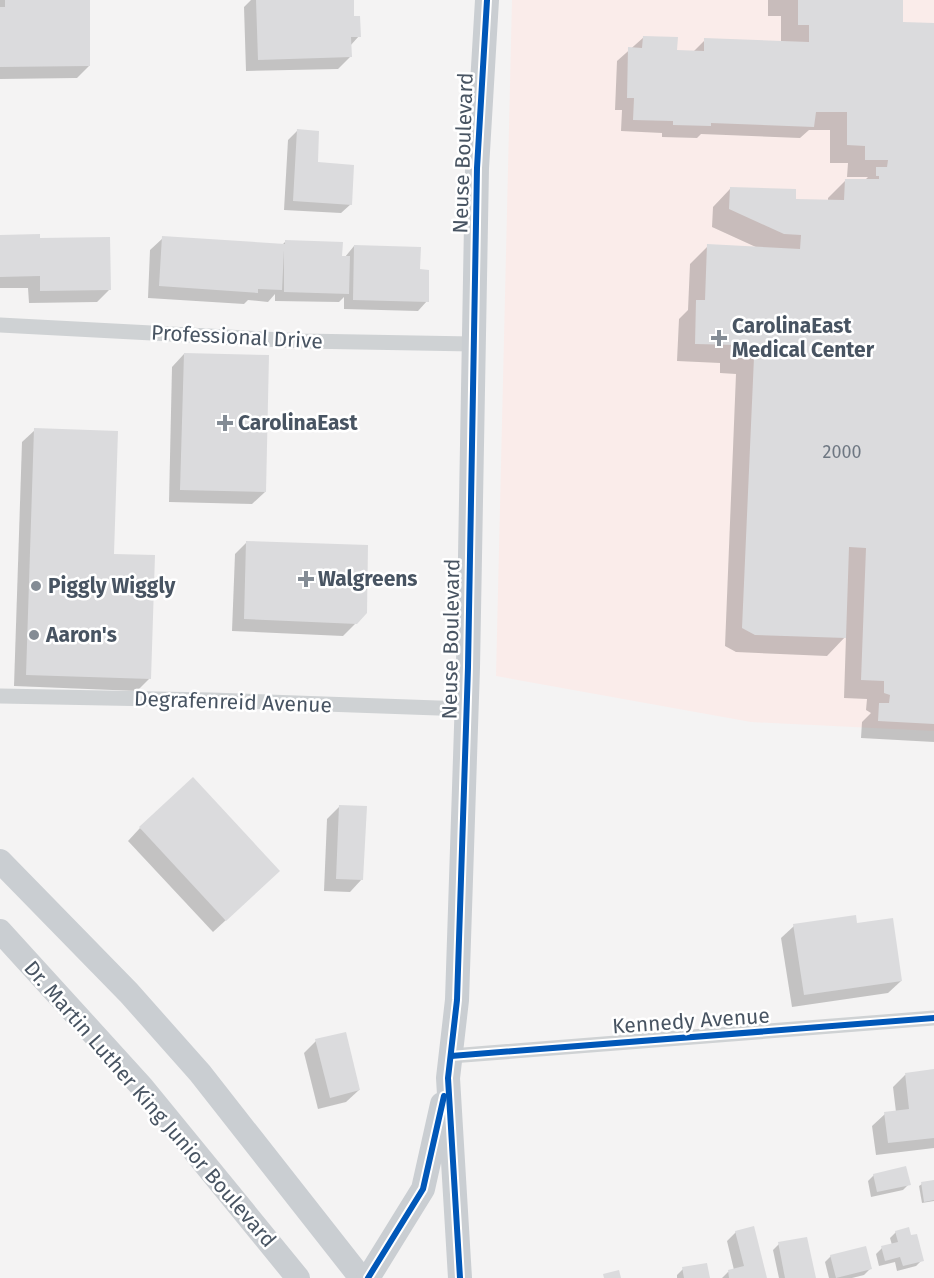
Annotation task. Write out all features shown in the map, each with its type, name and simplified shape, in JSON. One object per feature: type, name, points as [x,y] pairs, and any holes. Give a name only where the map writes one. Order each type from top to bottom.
[{"type":"main road","name":"Neuse Boulevard","points":[[460,1278],[449,1067],[457,1000],[466,709],[477,168],[487,0]]},
{"type":"main road","points":[[0,861],[129,993],[200,1073],[361,1278]]},
{"type":"main road","name":"Dr. Martin Luther King Junior Boulevard","points":[[0,931],[142,1087],[298,1278]]},
{"type":"main road","points":[[368,1278],[423,1189],[449,1067]]},
{"type":"street","name":"Professional Drive","points":[[0,325],[303,341],[473,344]]},
{"type":"street","name":"Degrafenreid Avenue","points":[[0,696],[212,700],[466,709]]},
{"type":"street","name":"Kennedy Avenue","points":[[449,1067],[934,1018]]},
{"type":"shaded area","name":"CarolinaEast Medical Center","points":[[512,0],[934,0],[934,731],[751,722],[496,676]]},
{"type":"building","points":[[5,0],[90,0],[90,66],[0,67],[0,7],[5,7]]},
{"type":"building","points":[[256,0],[354,0],[354,16],[360,16],[361,37],[351,37],[352,57],[258,60]]},
{"type":"building","points":[[798,0],[903,0],[903,22],[934,23],[934,724],[878,721],[879,703],[889,703],[890,695],[884,693],[884,681],[861,680],[866,548],[849,547],[846,638],[755,635],[742,628],[754,357],[737,356],[737,345],[695,344],[696,300],[705,300],[707,244],[800,249],[801,235],[784,234],[729,209],[730,187],[796,189],[796,199],[844,200],[845,179],[879,179],[879,176],[876,176],[876,167],[887,167],[888,160],[865,160],[865,146],[847,145],[847,112],[816,112],[814,127],[711,123],[711,126],[673,125],[673,121],[633,120],[634,98],[627,98],[628,47],[642,48],[643,36],[678,37],[677,50],[704,51],[704,38],[809,42],[809,25],[798,25]]},
{"type":"building","points":[[297,129],[319,131],[318,162],[354,165],[352,205],[293,201]]},
{"type":"building","points":[[40,234],[40,238],[110,237],[111,290],[40,291],[40,276],[0,277],[0,235]]},
{"type":"building","points":[[162,236],[285,244],[285,240],[343,242],[342,256],[350,256],[349,294],[284,292],[284,250],[282,290],[258,289],[258,293],[159,286]]},
{"type":"building","points":[[354,245],[421,247],[420,269],[429,270],[429,302],[353,300]]},
{"type":"building","name":"CarolinaEast","points":[[184,353],[269,355],[266,492],[180,490]]},
{"type":"building","points":[[34,428],[118,431],[114,554],[155,555],[151,679],[26,675]]},
{"type":"building","name":"Walgreens","points":[[246,541],[368,545],[367,613],[357,624],[244,619]]},
{"type":"building","points":[[193,777],[280,871],[226,921],[139,827]]},
{"type":"building","points":[[339,805],[367,806],[363,880],[336,879]]},
{"type":"building","points":[[856,915],[857,923],[893,918],[902,981],[804,995],[793,924]]},
{"type":"building","points":[[346,1032],[360,1090],[330,1098],[315,1039]]},
{"type":"building","points":[[934,1069],[934,1138],[888,1143],[884,1112],[909,1109],[905,1073]]},
{"type":"building","points":[[906,1166],[911,1185],[877,1192],[873,1174]]},
{"type":"building","points":[[934,1180],[934,1200],[924,1202],[921,1182]]},
{"type":"building","points":[[754,1226],[767,1278],[729,1278],[728,1270],[744,1266],[735,1231]]},
{"type":"building","points":[[909,1227],[911,1235],[917,1234],[924,1261],[903,1266],[900,1257],[885,1261],[881,1246],[898,1242],[895,1231]]},
{"type":"building","points":[[807,1237],[816,1278],[785,1278],[778,1242]]},
{"type":"building","points":[[866,1246],[872,1269],[836,1278],[830,1255]]},
{"type":"building","points":[[707,1263],[710,1278],[684,1278],[682,1267]]},
{"type":"building","points":[[619,1270],[621,1278],[604,1278],[603,1274]]},
{"type":"cycle path","points":[[460,1278],[448,1078],[457,1000],[468,667],[477,168],[487,0]]},
{"type":"cycle path","points":[[451,1056],[934,1018]]},
{"type":"cycle path","points":[[368,1278],[423,1189],[444,1096]]},
{"type":"place","name":"CarolinaEast Medical Center","points":[[719,338]]},
{"type":"place","name":"CarolinaEast","points":[[225,423]]},
{"type":"place","name":"Walgreens","points":[[306,579]]},
{"type":"place","name":"Piggly Wiggly","points":[[36,586]]},
{"type":"place","name":"Aaron's","points":[[34,635]]}]
